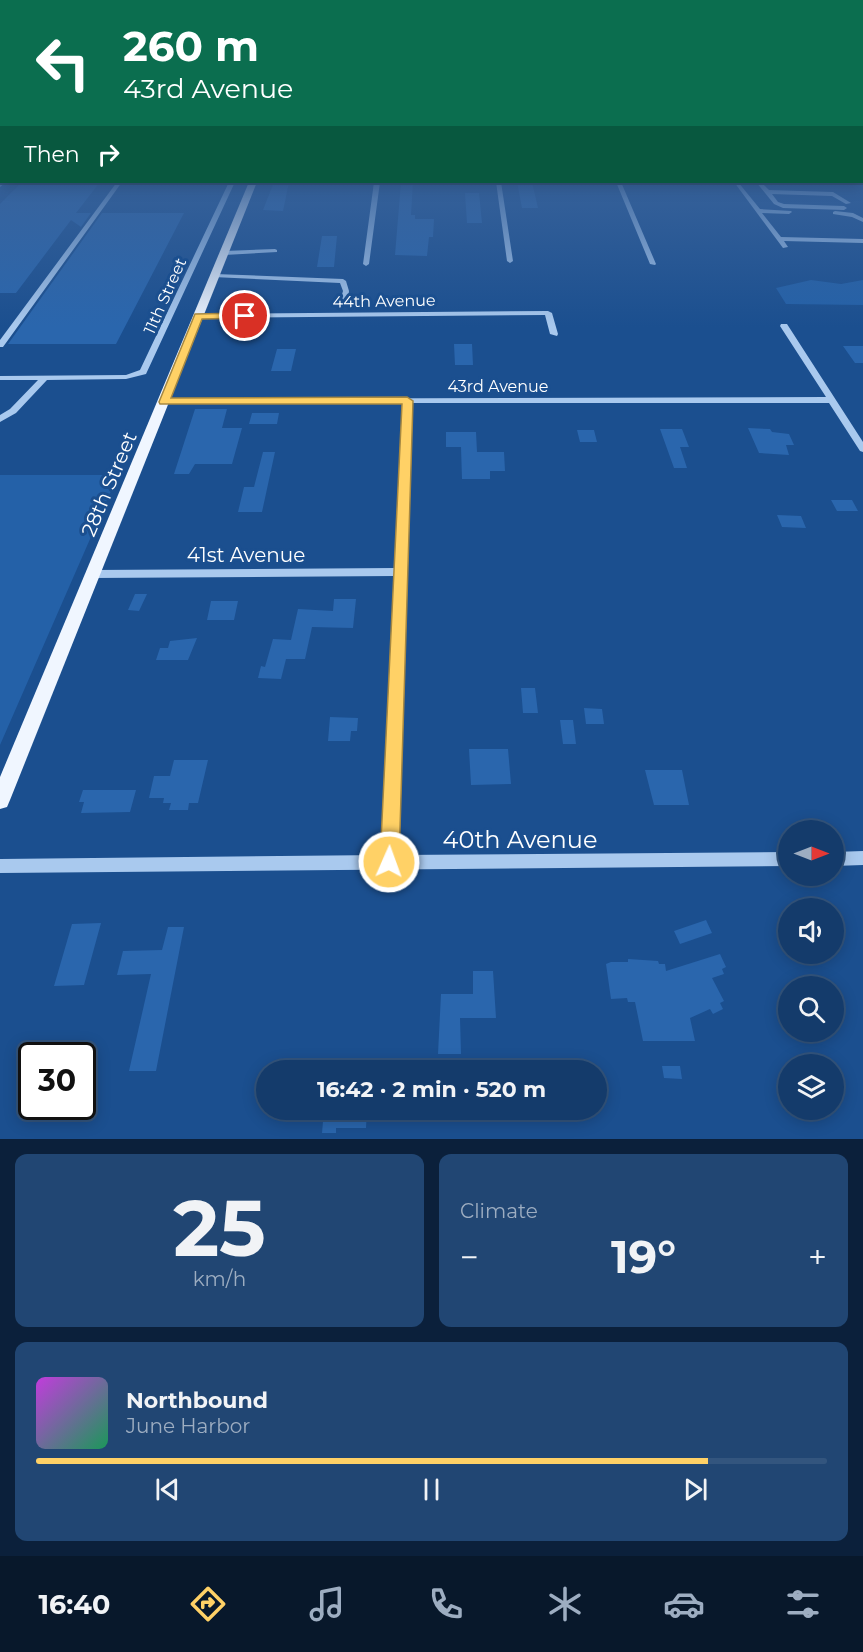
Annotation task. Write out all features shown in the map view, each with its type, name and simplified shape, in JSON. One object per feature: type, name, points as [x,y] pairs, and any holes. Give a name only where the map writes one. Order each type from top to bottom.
[{"type":"main road","name":"28th Street","points":[[0,800],[237,220]]},
{"type":"street","points":[[0,345],[90,220]]},
{"type":"street","name":"11th Street","points":[[44,378],[126,377],[143,372],[148,367],[215,220]]},
{"type":"street","points":[[366,264],[372,220]]},
{"type":"street","points":[[504,220],[510,261]]},
{"type":"street","points":[[634,220],[653,264]]},
{"type":"street","points":[[765,220],[785,248]]},
{"type":"street","points":[[778,238],[863,241]]},
{"type":"street","points":[[224,253],[275,251]]},
{"type":"street","points":[[215,276],[343,281],[346,291],[343,305]]},
{"type":"street","name":"44th Avenue","points":[[198,316],[548,313],[554,334]]},
{"type":"street","points":[[784,326],[863,449]]},
{"type":"street","points":[[0,378],[44,378]]},
{"type":"street","points":[[0,418],[14,411],[44,378]]},
{"type":"street","name":"43rd Avenue","points":[[164,402],[833,400]]},
{"type":"street","points":[[389,862],[407,401]]},
{"type":"street","name":"41st Avenue","points":[[92,574],[399,572]]},
{"type":"street","points":[[844,859],[863,858]]},
{"type":"street","name":"40th Avenue","points":[[0,866],[778,859]]},
{"type":"shaded area","points":[[811,280],[841,284],[863,280],[863,305],[786,304],[776,288]]},
{"type":"shaded area","points":[[0,475],[118,475],[0,745]]},
{"type":"building","points":[[0,220],[71,220],[16,293],[0,293]]},
{"type":"building","points":[[71,220],[86,220],[81,227]]},
{"type":"building","points":[[97,220],[180,220],[116,344],[8,344]]},
{"type":"building","points":[[398,220],[434,220],[433,237],[429,237],[427,256],[395,255]]},
{"type":"building","points":[[467,220],[482,220],[482,223],[467,223]]},
{"type":"building","points":[[322,236],[337,236],[334,267],[317,267]]},
{"type":"building","points":[[454,344],[472,344],[473,365],[455,365]]},
{"type":"building","points":[[843,346],[863,346],[863,363],[855,363]]},
{"type":"building","points":[[277,349],[296,349],[291,371],[271,371]]},
{"type":"building","points":[[195,409],[227,409],[222,428],[242,428],[232,464],[195,464],[189,474],[174,474]]},
{"type":"building","points":[[252,413],[279,413],[277,424],[249,424]]},
{"type":"building","points":[[748,428],[770,429],[772,432],[789,434],[794,445],[786,445],[789,455],[759,453]]},
{"type":"building","points":[[660,429],[682,429],[689,447],[680,447],[687,468],[674,468]]},
{"type":"building","points":[[577,430],[594,430],[597,442],[580,442]]},
{"type":"building","points":[[446,432],[476,432],[477,452],[504,452],[505,471],[490,471],[490,479],[462,479],[461,447],[446,447]]},
{"type":"building","points":[[263,452],[275,452],[262,512],[238,512],[244,487],[254,487]]},
{"type":"building","points":[[831,500],[852,500],[858,511],[837,511]]},
{"type":"building","points":[[777,515],[801,516],[806,528],[782,527]]},
{"type":"building","points":[[135,594],[147,594],[139,611],[128,610]]},
{"type":"building","points":[[334,599],[356,599],[353,628],[312,627],[305,659],[286,659],[281,679],[258,678],[261,666],[265,667],[273,639],[291,640],[298,609],[333,611]]},
{"type":"building","points":[[211,601],[238,601],[234,620],[207,620]]},
{"type":"building","points":[[197,638],[188,660],[156,660],[160,648],[168,648],[170,641]]},
{"type":"building","points":[[521,688],[535,688],[538,713],[523,713]]},
{"type":"building","points":[[584,708],[602,709],[604,724],[586,724]]},
{"type":"building","points":[[330,717],[358,718],[357,731],[351,731],[350,741],[328,741]]},
{"type":"building","points":[[560,720],[573,720],[576,744],[563,744]]},
{"type":"building","points":[[469,749],[508,749],[511,784],[471,785]]},
{"type":"building","points":[[174,760],[208,760],[198,803],[189,803],[188,810],[169,810],[171,803],[163,803],[164,798],[149,798],[154,776],[170,776]]},
{"type":"building","points":[[645,770],[682,770],[689,805],[654,805]]},
{"type":"building","points":[[83,790],[136,790],[130,812],[81,813],[84,802],[79,802]]},
{"type":"building","points":[[706,920],[712,933],[680,944],[674,931]]},
{"type":"building","points":[[101,923],[84,985],[54,986],[72,924]]},
{"type":"building","points":[[168,927],[184,927],[156,1071],[129,1071],[151,974],[117,975],[123,951],[162,950]]},
{"type":"building","points":[[720,954],[726,967],[722,969],[724,974],[712,978],[724,1001],[720,1003],[723,1009],[713,1014],[710,1009],[690,1018],[695,1041],[643,1041],[635,1002],[628,1002],[627,998],[611,999],[606,964],[628,962],[628,959],[658,961],[659,964],[665,964],[666,971]]},
{"type":"building","points":[[473,971],[493,971],[496,1018],[460,1018],[461,1054],[438,1054],[441,994],[473,994]]},
{"type":"building","points":[[662,1066],[680,1066],[682,1079],[664,1078]]},
{"type":"building","points":[[323,1120],[366,1120],[366,1128],[336,1128],[336,1133],[322,1133]]},
{"type":"route","points":[[245,316],[198,316],[164,402],[407,401],[389,862]]}]
